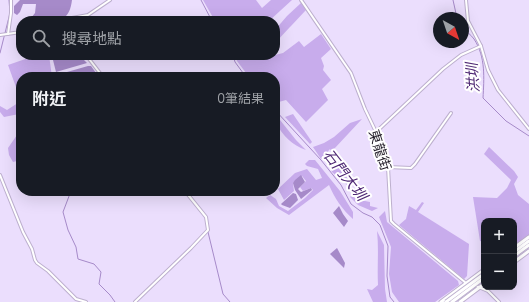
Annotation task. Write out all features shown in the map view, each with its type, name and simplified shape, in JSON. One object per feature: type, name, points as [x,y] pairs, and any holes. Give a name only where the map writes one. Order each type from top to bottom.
[{"type":"main road","points":[[517,246],[529,237]]},
{"type":"main road","points":[[517,250],[529,241]]},
{"type":"main road","points":[[517,254],[529,245]]},
{"type":"main road","points":[[517,260],[529,251]]},
{"type":"main road","points":[[441,302],[481,272]]},
{"type":"main road","points":[[446,302],[481,276]]},
{"type":"main road","points":[[452,302],[481,280]]},
{"type":"main road","points":[[460,302],[480,287]]},
{"type":"street","points":[[8,34],[11,0]]},
{"type":"street","points":[[84,16],[110,0]]},
{"type":"street","name":"東龍街","points":[[301,0],[351,73],[376,132],[388,167],[391,220],[466,284]]},
{"type":"street","points":[[466,0],[468,21],[481,46],[488,70],[498,90],[529,129]]},
{"type":"street","points":[[0,35],[16,33]]},
{"type":"street","points":[[376,132],[443,69],[461,55],[481,46]]},
{"type":"street","points":[[90,60],[99,72]]},
{"type":"street","points":[[388,167],[411,168],[451,113]]},
{"type":"street","points":[[0,175],[23,232],[32,250],[34,260],[48,271],[76,299],[86,302]]},
{"type":"street","points":[[135,302],[208,230],[206,217],[189,196]]},
{"type":"street","points":[[466,284],[480,287],[488,291],[499,302]]},
{"type":"shaded area","points":[[20,0],[72,0],[66,16],[33,16],[35,13],[36,4],[23,4],[17,15],[14,13],[14,6]]},
{"type":"shaded area","points":[[203,0],[256,0],[262,8],[271,0],[292,0],[274,16],[212,16]]},
{"type":"shaded area","points":[[301,3],[306,10],[280,38],[280,24]]},
{"type":"shaded area","points":[[321,34],[331,49],[321,58],[324,66],[323,70],[331,80],[322,89],[328,100],[306,122],[286,100],[280,102],[280,72],[245,72],[237,60],[280,60],[280,54],[299,41],[304,47]]},
{"type":"shaded area","points":[[22,60],[50,60],[51,72],[16,72],[16,87],[8,65]]},
{"type":"shaded area","points":[[53,60],[84,60],[87,63],[56,72]]},
{"type":"shaded area","points":[[91,66],[95,72],[67,72]]},
{"type":"shaded area","points":[[16,104],[16,115],[4,117],[0,112],[0,106],[7,110]]},
{"type":"shaded area","points":[[293,114],[312,142],[310,144],[285,117]]},
{"type":"shaded area","points":[[362,119],[334,149],[342,167],[350,176],[348,186],[332,172],[329,166],[336,161],[330,149],[321,159],[313,147],[334,137],[350,123]]},
{"type":"shaded area","points":[[280,120],[306,150],[292,143],[280,129]]},
{"type":"shaded area","points":[[16,136],[16,161],[13,162],[9,155],[8,148]]},
{"type":"shaded area","points":[[489,147],[514,171],[518,177],[514,184],[518,195],[529,204],[529,235],[517,244],[517,218],[481,218],[480,241],[473,197],[497,198],[507,188],[511,180],[484,154]]},
{"type":"shaded area","points":[[309,160],[315,160],[340,191],[353,212],[353,219],[339,204],[329,185],[289,215],[277,208],[266,198],[272,196],[276,199],[279,206],[288,211],[305,198],[313,190],[311,188],[303,191],[300,187],[306,181],[302,176],[293,183],[294,191],[284,200],[280,193],[280,187],[295,173],[307,169],[316,180],[322,178],[318,169],[305,164]]},
{"type":"shaded area","points":[[301,175],[305,182],[298,189],[301,192],[311,188],[312,190],[301,199],[295,190],[293,183]]},
{"type":"shaded area","points":[[293,193],[296,194],[298,200],[290,208],[281,204]]},
{"type":"shaded area","points":[[351,196],[370,202],[370,206],[378,208],[372,211],[358,205],[350,197]]},
{"type":"shaded area","points":[[422,202],[424,203],[418,212],[469,244],[467,276],[464,279],[399,225],[406,219],[409,206],[416,210]]},
{"type":"shaded area","points":[[339,206],[348,221],[344,227],[333,213]]},
{"type":"shaded area","points":[[385,211],[387,222],[458,281],[459,285],[435,302],[399,302],[392,292],[389,274],[391,247],[379,217]]},
{"type":"shaded area","points":[[377,231],[384,245],[385,289],[387,302],[373,302],[367,289],[372,290],[378,285]]},
{"type":"shaded area","points":[[337,248],[345,263],[344,268],[330,254]]},
{"type":"waterway","points":[[0,53],[10,13],[9,0]]},
{"type":"waterway","name":"石門大圳","points":[[201,0],[209,16]]},
{"type":"waterway","name":"洪圳","points":[[453,0],[456,12]]},
{"type":"waterway","name":"洪圳","points":[[469,34],[474,39],[481,53],[484,83],[483,98],[506,121],[529,136]]},
{"type":"waterway","name":"石門大圳","points":[[234,60],[242,72]]},
{"type":"waterway","name":"石門大圳","points":[[280,115],[321,160],[341,185],[351,204],[363,213],[372,217],[380,225],[388,246],[387,276],[390,297],[394,302]]},
{"type":"waterway","points":[[69,196],[63,212],[68,230],[76,247],[78,259],[94,264],[101,272],[99,284],[115,302]]},
{"type":"waterway","points":[[208,232],[223,294],[230,302]]}]
